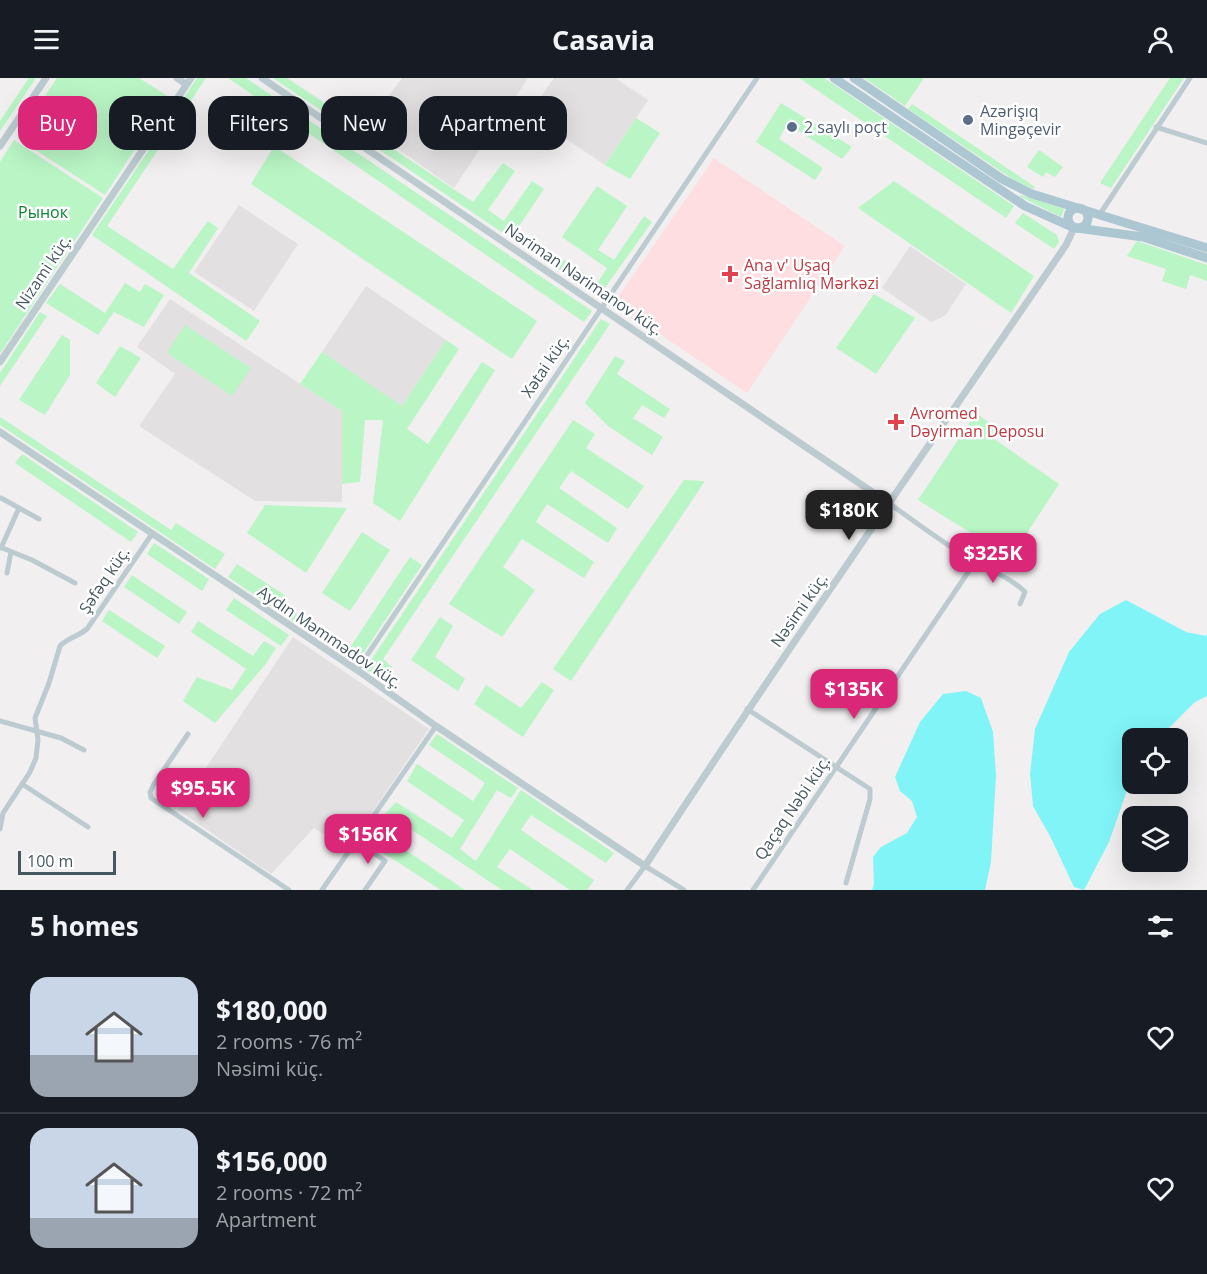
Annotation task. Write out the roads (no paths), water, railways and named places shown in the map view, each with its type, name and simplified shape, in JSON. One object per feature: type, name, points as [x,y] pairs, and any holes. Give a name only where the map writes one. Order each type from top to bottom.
[{"type":"main road","points":[[834,78],[1025,206],[1076,228],[1143,237],[1207,258]]},
{"type":"main road","points":[[854,78],[1002,179],[1032,194],[1207,248]]},
{"type":"main road","points":[[1074,208],[1080,208],[1088,215],[1088,221],[1084,226],[1076,228],[1068,220],[1068,213],[1074,208]]},
{"type":"street","points":[[0,146],[46,78]]},
{"type":"street","points":[[177,78],[188,81]]},
{"type":"street","name":"Nəriman Nərimanov küç.","points":[[262,78],[890,504]]},
{"type":"street","name":"Xətai küç.","points":[[357,670],[757,78]]},
{"type":"street","points":[[1100,214],[1190,78]]},
{"type":"street","name":"Nizami küç.","points":[[0,362],[188,81]]},
{"type":"street","points":[[1156,127],[1207,144]]},
{"type":"street","name":"Nəsimi küç.","points":[[627,890],[747,709],[890,504],[1076,228]]},
{"type":"street","name":"Aydın Məmmədov küç.","points":[[0,432],[357,670],[436,726],[645,866]]},
{"type":"street","points":[[1,498],[39,519]]},
{"type":"street","points":[[890,504],[975,562],[1021,588],[1025,592],[1020,604]]},
{"type":"street","points":[[19,508],[1,547],[75,583]]},
{"type":"street","name":"Şəfəq küç.","points":[[0,829],[3,813],[30,772],[38,748],[34,718],[49,682],[60,646],[78,637],[87,629],[152,534]]},
{"type":"street","points":[[7,573],[11,552]]},
{"type":"street","name":"Qaçaq Nəbi küç.","points":[[753,890],[975,562]]},
{"type":"street","points":[[747,709],[870,789],[871,793],[846,883]]},
{"type":"street","points":[[0,721],[61,738],[84,750]]},
{"type":"street","points":[[322,890],[436,726]]},
{"type":"street","points":[[188,734],[154,784],[150,792],[151,798],[289,890]]},
{"type":"street","points":[[22,784],[88,827]]},
{"type":"street","points":[[357,842],[385,861],[366,890]]},
{"type":"street","points":[[645,866],[684,890]]},
{"type":"water","points":[[1126,600],[1186,632],[1206,636],[1207,634],[1207,696],[1195,702],[1169,728],[1122,728],[1122,794],[1126,794],[1109,842],[1084,890],[1074,887],[1033,806],[1030,774],[1035,729],[1069,652],[1100,614]]},
{"type":"water","points":[[966,691],[981,698],[993,732],[996,776],[991,862],[985,890],[872,890],[874,884],[873,857],[881,847],[907,833],[917,817],[912,801],[900,791],[895,777],[920,722],[943,694]]},
{"type":"place","name":"Azərişıq Mingəçevir","points":[[968,120]]},
{"type":"place","name":"2 saylı poçt","points":[[792,127]]},
{"type":"place","name":"Ana v' Uşaq Sağlamlıq Mərkəzi","points":[[730,274]]},
{"type":"place","name":"Avromed Dəyirman Deposu","points":[[896,422]]},
{"type":"park label","name":"Рынок","points":[[43,212]]}]
